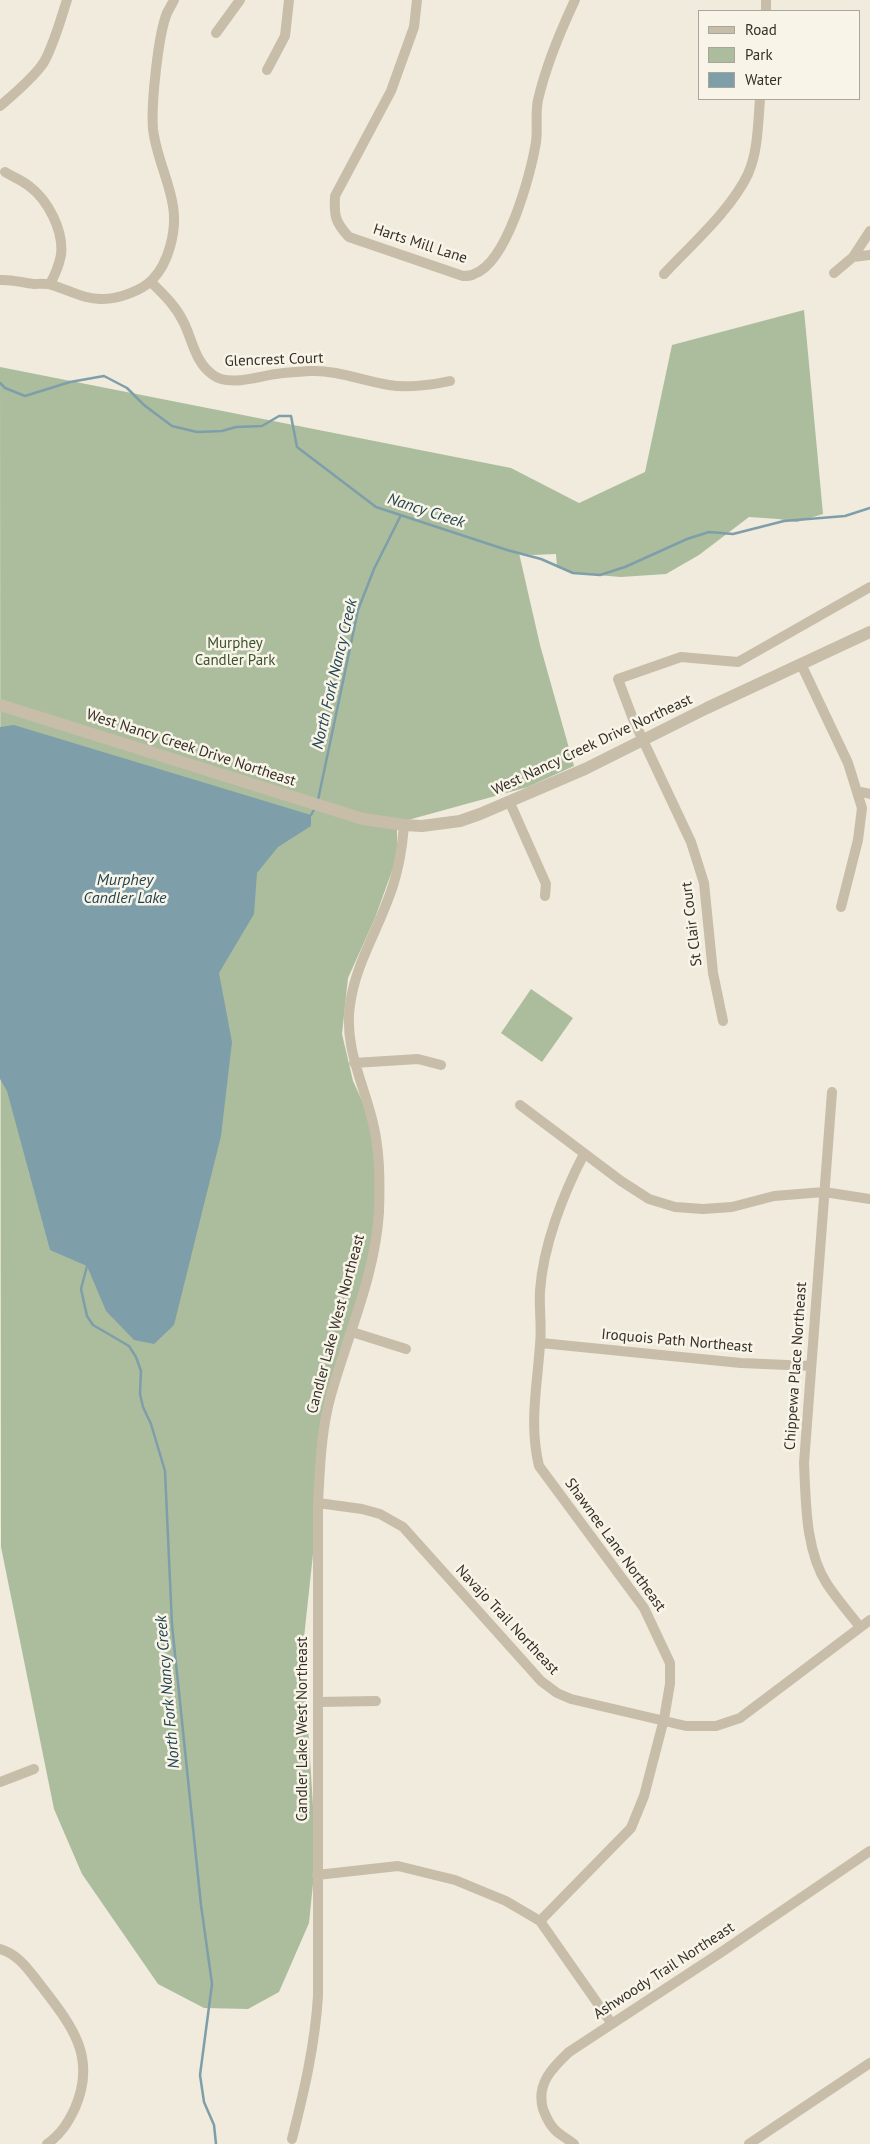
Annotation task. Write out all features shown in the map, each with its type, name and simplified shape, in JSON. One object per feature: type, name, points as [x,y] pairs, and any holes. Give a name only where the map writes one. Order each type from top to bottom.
[{"type":"street","points":[[0,106],[21,88],[43,64],[60,23],[67,0]]},
{"type":"street","points":[[0,280],[50,284],[76,294],[102,299],[136,290],[150,282],[163,264],[171,241],[174,222],[171,194],[156,148],[153,109],[163,30],[167,12],[174,0]]},
{"type":"street","points":[[216,33],[240,0]]},
{"type":"street","points":[[267,70],[285,36],[289,0]]},
{"type":"street","name":"Harts Mill Lane","points":[[417,0],[414,27],[391,91],[335,196],[334,211],[338,225],[349,237],[463,276],[475,274],[486,266],[498,252],[516,214],[531,168],[536,140],[538,102],[542,86],[559,36],[575,0]]},
{"type":"street","points":[[664,274],[723,211],[748,175],[757,135],[760,100]]},
{"type":"street","points":[[5,172],[32,188],[47,206],[56,223],[61,253],[56,272],[50,284]]},
{"type":"street","points":[[834,273],[853,257],[870,231]]},
{"type":"street","points":[[853,257],[870,255]]},
{"type":"street","name":"Glencrest Court","points":[[150,282],[171,301],[183,321],[195,353],[204,367],[216,377],[233,380],[278,373],[316,371],[390,385],[438,384],[450,381]]},
{"type":"street","name":"St Clair Court","points":[[723,1020],[713,972],[704,883],[691,842],[642,741],[618,679],[681,657],[738,662],[870,587]]},
{"type":"street","name":"West Nancy Creek Drive Northeast","points":[[0,705],[363,819],[422,826],[460,821],[510,803],[870,632]]},
{"type":"street","points":[[801,664],[848,763],[862,808],[858,840],[841,906]]},
{"type":"street","points":[[857,791],[870,794]]},
{"type":"street","points":[[510,803],[546,884],[545,896]]},
{"type":"street","name":"Candler Lake West Northeast","points":[[292,2140],[308,2077],[316,2032],[318,1996],[318,1504],[323,1430],[331,1395],[352,1332],[376,1244],[380,1185],[377,1141],[354,1063],[348,1031],[352,991],[357,970],[387,904],[394,883],[404,825]]},
{"type":"street","points":[[354,1063],[418,1059],[441,1065]]},
{"type":"street","name":"Chippewa Place Northeast","points":[[832,1092],[804,1463],[811,1542],[818,1565],[827,1583],[860,1627]]},
{"type":"street","points":[[520,1105],[584,1154],[649,1199],[674,1207],[703,1209],[732,1207],[774,1196],[824,1192],[870,1199]]},
{"type":"street","name":"Shawnee Lane Northeast","points":[[540,1921],[631,1828],[644,1796],[664,1719],[670,1684],[670,1663],[654,1624],[540,1466],[533,1430],[533,1408],[541,1343],[540,1291],[546,1255],[568,1185],[584,1154]]},
{"type":"street","points":[[352,1332],[406,1349]]},
{"type":"street","name":"Iroquois Path Northeast","points":[[541,1343],[741,1363],[811,1366]]},
{"type":"street","name":"Navajo Trail Northeast","points":[[318,1504],[362,1509],[380,1514],[402,1527],[541,1681],[557,1693],[571,1699],[664,1719],[686,1726],[716,1726],[740,1718],[870,1620]]},
{"type":"street","points":[[319,1702],[376,1701]]},
{"type":"street","points":[[0,1782],[34,1769]]},
{"type":"street","name":"Ashwoody Trail Northeast","points":[[574,2144],[554,2129],[546,2118],[541,2093],[554,2066],[569,2052],[870,1851]]},
{"type":"street","points":[[317,1875],[398,1866],[455,1880],[506,1901],[540,1921],[612,2024]]},
{"type":"street","points":[[0,1949],[6,1950],[20,1960],[69,2022],[79,2043],[83,2059],[84,2066],[80,2096],[69,2123],[56,2138],[47,2144]]},
{"type":"street","points":[[749,2144],[870,2063]]},
{"type":"green space","name":"Murphey Candler Park","points":[[804,310],[823,514],[797,522],[749,517],[699,555],[666,574],[621,577],[571,573],[557,567],[556,554],[532,555],[519,553],[540,645],[574,766],[528,787],[397,823],[397,857],[375,918],[348,978],[342,1034],[353,1081],[376,1131],[379,1209],[370,1255],[338,1367],[323,1461],[303,1647],[316,1854],[309,1923],[279,1992],[248,2009],[204,2008],[158,1984],[82,1874],[54,1809],[1,1547],[0,367],[511,468],[579,503],[645,472],[672,345]]},
{"type":"green space","points":[[531,989],[573,1018],[542,1062],[501,1033]]},
{"type":"water","name":"Murphey Candler Lake","points":[[14,725],[311,815],[311,826],[278,847],[257,873],[254,914],[219,973],[232,1042],[221,1136],[174,1325],[154,1344],[134,1340],[106,1311],[87,1266],[50,1250],[7,1091],[0,1079],[0,727]]},
{"type":"waterway","name":"Nancy Creek","points":[[0,383],[5,388],[25,396],[70,382],[104,376],[127,388],[144,405],[172,426],[197,432],[262,426],[279,416],[291,416],[297,447],[376,507],[507,550],[541,559],[573,573],[600,575],[625,567],[687,539],[709,532],[733,534],[784,521],[845,516],[870,508]]},
{"type":"waterway","name":"North Fork Nancy Creek","points":[[318,800],[358,610],[374,569],[401,515]]},
{"type":"waterway","name":"North Fork Nancy Creek","points":[[311,815],[315,808]]},
{"type":"waterway","name":"North Fork Nancy Creek","points":[[87,1266],[81,1289],[87,1316],[93,1325],[129,1346],[136,1357],[141,1371],[140,1394],[143,1407],[151,1424],[165,1471],[172,1625],[201,1905],[212,1984],[200,2075],[204,2102],[214,2125],[216,2144]]}]
